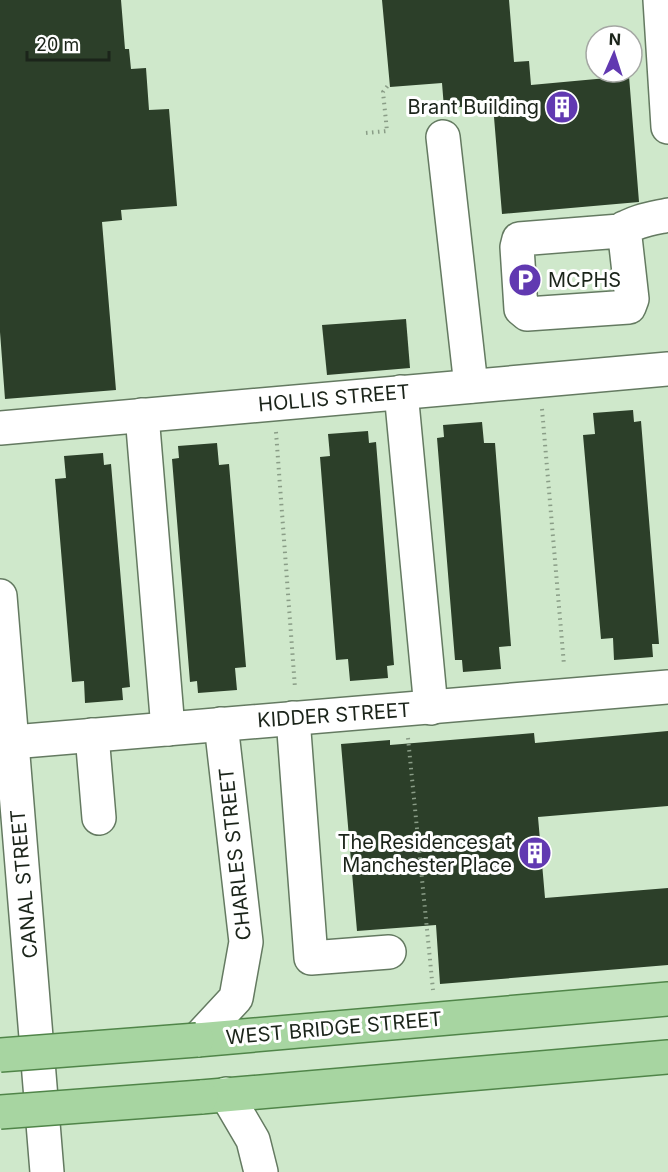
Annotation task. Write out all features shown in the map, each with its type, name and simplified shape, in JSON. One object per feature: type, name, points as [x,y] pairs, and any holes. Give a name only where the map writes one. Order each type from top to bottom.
[{"type":"main road","name":"WEST BRIDGE STREET","points":[[0,1055],[668,999]]},
{"type":"main road","points":[[0,1112],[668,1057]]},
{"type":"street","points":[[663,18],[668,127]]},
{"type":"street","points":[[443,136],[471,386]]},
{"type":"street","points":[[624,228],[633,222],[668,215]]},
{"type":"street","name":"HOLLIS STREET","points":[[0,428],[668,369]]},
{"type":"street","points":[[401,392],[431,708]]},
{"type":"street","points":[[142,415],[168,729]]},
{"type":"street","name":"CANAL STREET","points":[[0,596],[6,742],[47,1172]]},
{"type":"street","name":"KIDDER STREET","points":[[6,742],[220,724],[294,704],[431,708],[668,687]]},
{"type":"street","points":[[294,704],[310,958],[389,952]]},
{"type":"street","name":"CHARLES STREET","points":[[197,1040],[236,998],[246,942],[220,724]]},
{"type":"street","points":[[92,735],[99,818]]},
{"type":"street","points":[[213,1095],[243,1119],[253,1140],[261,1172]]},
{"type":"path","points":[[366,133],[387,131],[383,92],[389,84]]},
{"type":"path","points":[[542,405],[564,665]]},
{"type":"path","points":[[276,426],[294,704]]},
{"type":"path","points":[[408,733],[432,980]]},
{"type":"building","points":[[0,0],[121,0],[125,49],[129,49],[131,69],[146,68],[149,110],[169,109],[177,206],[121,210],[122,220],[102,222],[116,390],[5,399],[0,332]]},
{"type":"building","name":"Brant Building","points":[[382,0],[509,0],[514,62],[529,61],[531,85],[584,80],[584,84],[630,84],[639,202],[502,214],[493,105],[444,108],[442,83],[390,87]]},
{"type":"building","points":[[406,319],[410,368],[327,375],[322,325]]},
{"type":"building","points":[[633,410],[634,422],[641,421],[659,644],[652,644],[653,657],[614,660],[613,638],[601,639],[583,435],[595,434],[593,413]]},
{"type":"building","points":[[482,422],[484,443],[495,443],[511,646],[499,647],[501,669],[463,672],[462,660],[455,660],[437,438],[444,437],[443,425]]},
{"type":"building","points":[[368,431],[369,443],[376,442],[394,665],[387,666],[388,678],[350,681],[348,659],[336,660],[320,457],[330,456],[328,434]]},
{"type":"building","points":[[217,443],[219,465],[229,464],[246,667],[235,668],[237,690],[198,693],[197,681],[190,682],[172,459],[179,458],[178,446]]},
{"type":"building","points":[[103,453],[104,465],[111,464],[130,687],[122,688],[123,700],[85,703],[84,681],[72,682],[55,479],[66,478],[64,456]]},
{"type":"building","points":[[668,731],[668,806],[538,817],[545,898],[668,888],[668,965],[440,984],[436,925],[357,931],[341,744],[390,740],[390,745],[534,733],[535,743]]},
{"type":"place","name":"Brant Building","points":[[562,107]]},
{"type":"place","name":"MCPHS","points":[[525,280]]},
{"type":"place","name":"The Residences at Manchester Place","points":[[535,853]]}]
